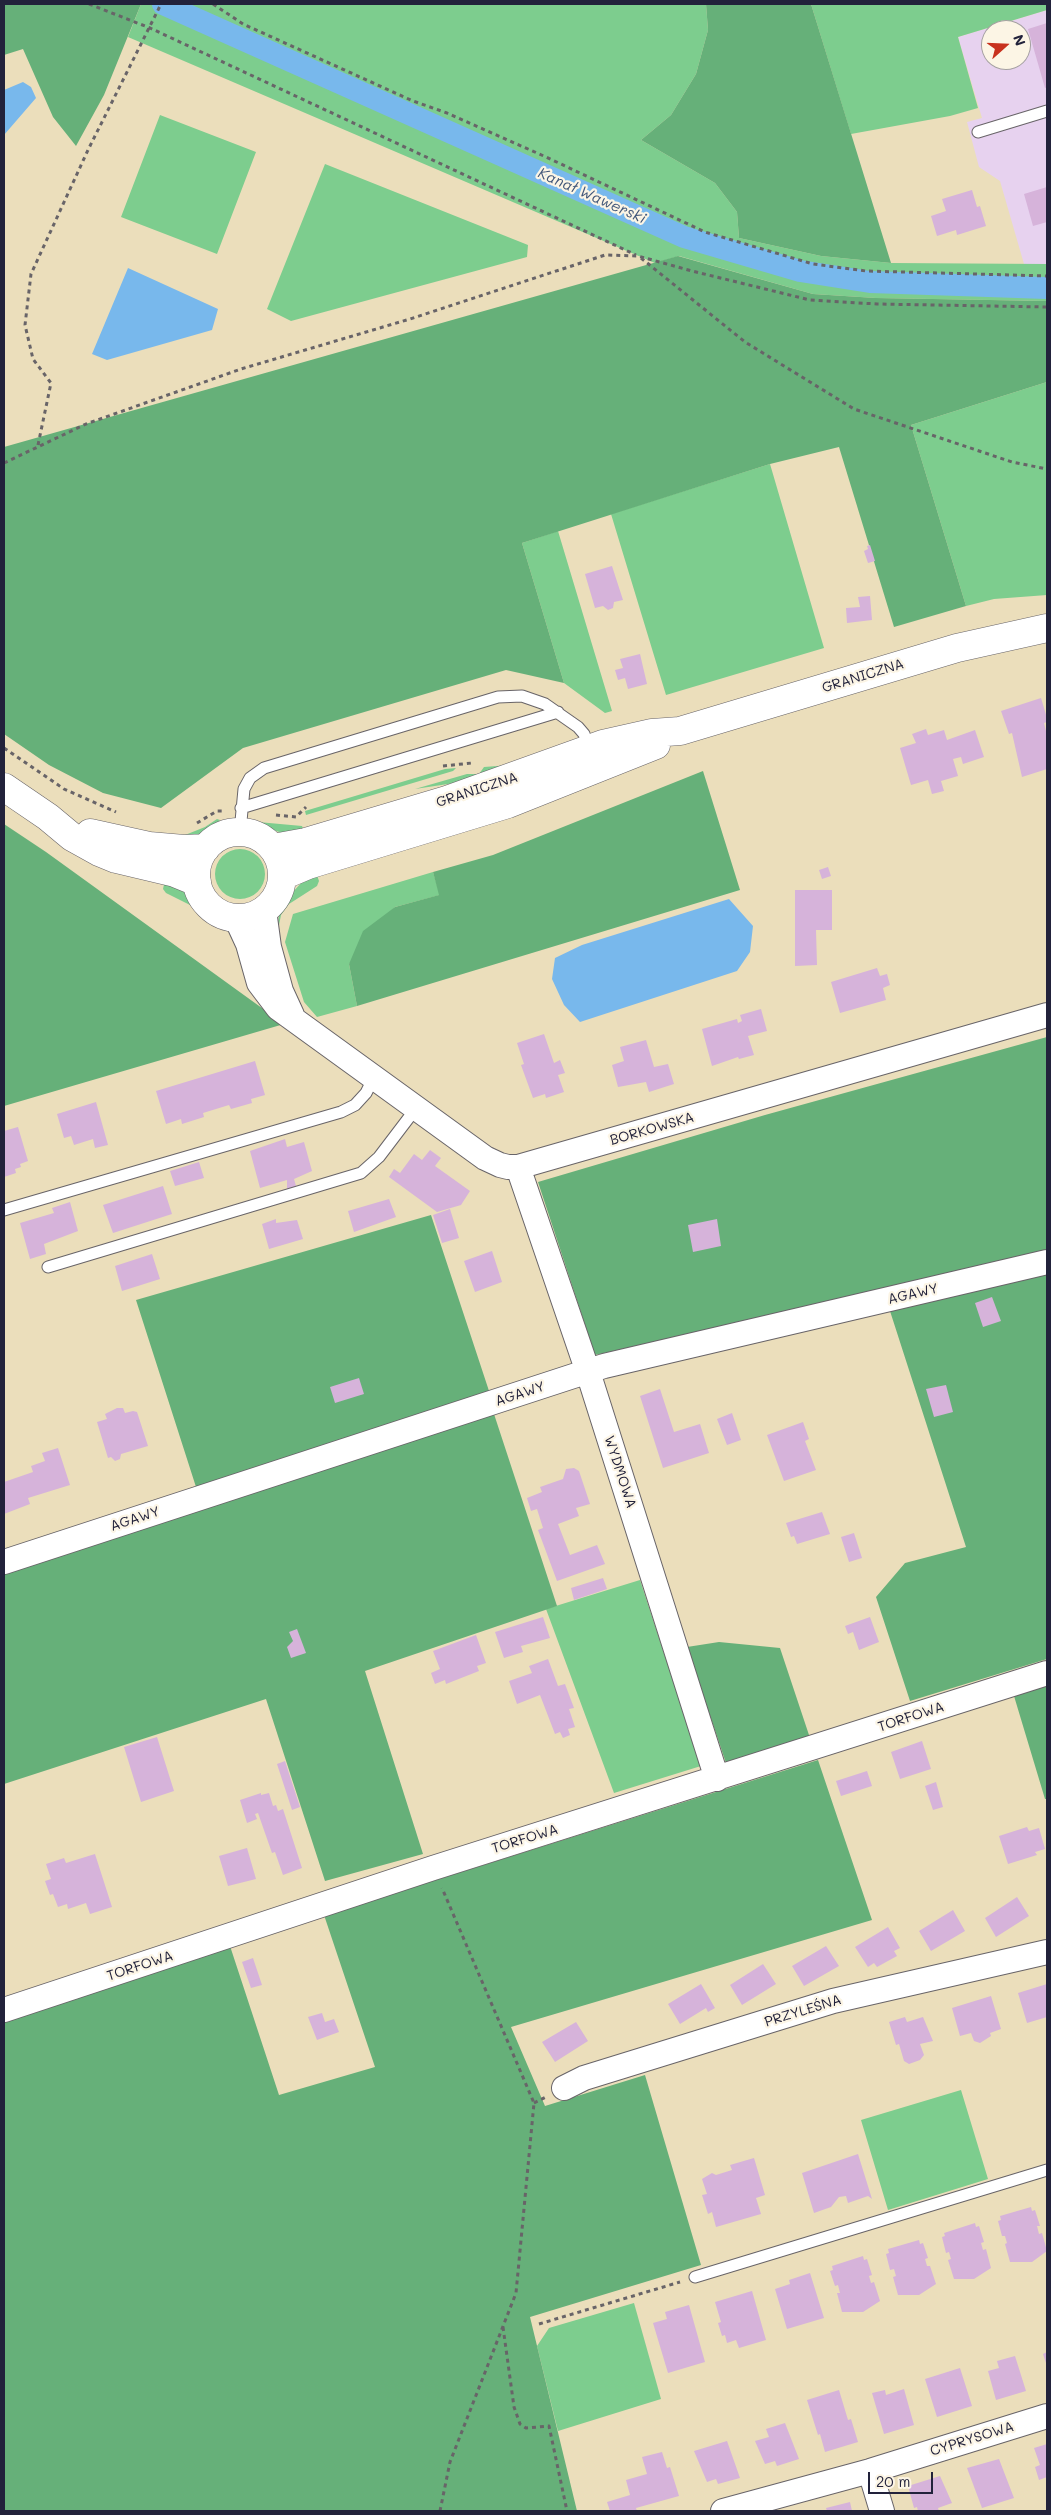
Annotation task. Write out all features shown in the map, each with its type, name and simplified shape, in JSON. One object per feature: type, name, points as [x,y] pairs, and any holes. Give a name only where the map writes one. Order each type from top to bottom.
[{"type":"street","name":"GRANICZNA","points":[[273,848],[301,843],[590,760],[650,748],[680,731],[957,648],[1047,628]]},
{"type":"street","name":"GRANICZNA","points":[[282,876],[312,863],[495,809],[590,760]]},
{"type":"street","points":[[4,787],[48,817],[77,840],[104,855],[134,865],[175,873],[197,882]]},
{"type":"street","points":[[48,817],[85,831],[136,844],[175,849],[200,836],[218,838],[236,817],[254,835],[273,848],[280,861],[282,876],[277,895],[264,910],[250,916],[236,918],[222,914],[210,906],[202,895],[197,882],[200,836]]},
{"type":"street","points":[[264,910],[268,939],[279,981],[294,1018]]},
{"type":"street","name":"BORKOWSKA","points":[[236,918],[262,990],[278,1008],[492,1163],[518,1167],[1047,1016]]},
{"type":"street","name":"WYDMOWA","points":[[518,1167],[588,1372],[717,1779]]},
{"type":"street","name":"AGAWY","points":[[4,1562],[604,1366],[1047,1262]]},
{"type":"street","name":"TORFOWA","points":[[4,2010],[434,1868],[1047,1674]]},
{"type":"street","name":"PRZYLEŚNA","points":[[564,2088],[584,2078],[833,2001],[1047,1952]]},
{"type":"street","name":"CYPRYSOWA","points":[[723,2511],[870,2471],[1047,2416]]},
{"type":"street","points":[[870,2471],[882,2511]]},
{"type":"lane","points":[[978,132],[1047,111]]},
{"type":"lane","points":[[236,817],[244,789],[250,778],[264,768],[498,697],[530,698],[558,712],[582,731],[590,760]]},
{"type":"lane","points":[[236,817],[558,712]]},
{"type":"lane","points":[[4,1210],[341,1112],[355,1105],[366,1093],[374,1077]]},
{"type":"lane","points":[[48,1267],[362,1173],[379,1157],[416,1107]]},
{"type":"lane","points":[[695,2277],[1047,2170]]},
{"type":"path","points":[[89,4],[150,28],[638,256],[810,300],[877,304],[1047,307]]},
{"type":"path","points":[[38,445],[51,383],[33,359],[25,325],[31,274],[88,150],[161,4]]},
{"type":"path","points":[[213,4],[243,24],[413,101],[447,113],[546,157],[705,232],[813,264],[866,272],[1047,276]]},
{"type":"path","points":[[4,463],[38,445],[86,424],[240,369],[410,319],[605,255],[638,256],[745,342],[854,408],[1012,462],[1047,469]]},
{"type":"path","points":[[4,748],[64,789],[121,814]]},
{"type":"path","points":[[439,767],[476,763]]},
{"type":"path","points":[[296,817],[304,808],[313,805]]},
{"type":"path","points":[[200,836],[217,811],[236,817]]},
{"type":"path","points":[[434,1868],[534,2103],[516,2293],[450,2462],[440,2511]]},
{"type":"path","points":[[539,2324],[695,2277]]},
{"type":"path","points":[[503,2326],[514,2407],[520,2424],[526,2428],[549,2426],[567,2511]]},
{"type":"shaded area","points":[[1047,10],[1047,264],[1024,264],[1000,181],[979,167],[967,122],[982,118],[958,37],[981,30],[981,70],[1031,70],[1031,20],[1014,20]]},
{"type":"green space","points":[[4,4],[141,4],[104,95],[76,146],[53,117],[23,49],[4,55]]},
{"type":"green space","points":[[141,4],[706,4],[708,30],[696,74],[671,115],[641,140],[715,183],[737,212],[739,238],[821,256],[891,263],[1047,264],[1047,301],[876,298],[813,294],[679,256],[655,263],[128,37]]},
{"type":"green space","points":[[706,4],[811,4],[891,263],[821,256],[739,238],[737,212],[715,183],[641,140],[671,115],[696,74],[708,30]]},
{"type":"green space","points":[[811,4],[1047,4],[1047,10],[1014,20],[981,20],[981,30],[958,37],[978,108],[950,116],[851,134]]},
{"type":"green space","points":[[160,115],[256,152],[217,254],[121,217]]},
{"type":"green space","points":[[325,164],[528,245],[527,257],[291,321],[267,309]]},
{"type":"green space","points":[[678,256],[813,294],[876,298],[1047,301],[1047,382],[911,425],[966,606],[894,627],[839,447],[770,464],[522,543],[564,683],[506,670],[243,748],[161,808],[103,793],[49,765],[4,734],[4,447]]},
{"type":"green space","points":[[1047,382],[1047,595],[994,599],[966,606],[911,425]]},
{"type":"green space","points":[[770,464],[824,648],[666,695],[611,514]]},
{"type":"green space","points":[[558,531],[612,711],[605,713],[564,683],[522,543]]},
{"type":"green space","points":[[511,765],[481,779],[415,789],[467,774],[479,774],[484,767]]},
{"type":"green space","points":[[456,768],[453,771],[306,815],[305,811],[445,769]]},
{"type":"green space","points":[[703,771],[740,890],[357,1006],[349,964],[363,931],[395,907],[439,895],[433,872],[493,855]]},
{"type":"green space","points":[[217,819],[220,820],[213,828],[198,837],[177,835],[185,835],[205,827]]},
{"type":"green space","points":[[258,822],[302,826],[305,833],[285,834],[262,826]]},
{"type":"green space","points":[[4,824],[46,852],[284,1024],[4,1106]]},
{"type":"green space","points":[[235,849],[245,849],[258,856],[265,869],[265,879],[258,892],[245,899],[235,899],[226,895],[219,888],[215,879],[215,869],[219,860],[226,853]]},
{"type":"green space","points":[[433,872],[440,895],[395,907],[349,964],[357,1006],[317,1017],[304,1002],[285,942],[293,914]]},
{"type":"green space","points":[[317,875],[319,881],[317,886],[289,904],[281,915],[277,935],[279,914],[291,894],[302,882]]},
{"type":"green space","points":[[165,880],[184,890],[196,908],[166,893],[163,889]]},
{"type":"green space","points":[[1047,1037],[1047,1250],[987,1265],[977,1270],[595,1355],[538,1182],[765,1115]]},
{"type":"green space","points":[[431,1215],[490,1394],[196,1487],[136,1300]]},
{"type":"green space","points":[[1047,1273],[1047,1659],[910,1701],[876,1597],[905,1563],[966,1547],[890,1311]]},
{"type":"green space","points":[[494,1414],[557,1606],[365,1671],[423,1854],[325,1881],[266,1699],[4,1784],[4,1569]]},
{"type":"green space","points":[[640,1580],[701,1766],[614,1793],[546,1609]]},
{"type":"green space","points":[[719,1642],[780,1648],[810,1738],[726,1763],[687,1647]]},
{"type":"green space","points":[[1047,1686],[1047,1799],[1045,1799],[1014,1696]]},
{"type":"green space","points":[[818,1760],[872,1920],[511,2027],[545,2106],[645,2075],[701,2265],[530,2317],[577,2511],[4,2511],[4,2020],[230,1946],[279,2095],[375,2067],[324,1915]]},
{"type":"green space","points":[[961,2090],[988,2179],[888,2210],[861,2120]]},
{"type":"green space","points":[[634,2303],[661,2399],[558,2431],[537,2346],[549,2328]]},
{"type":"water","points":[[23,82],[31,87],[36,98],[4,135],[4,90]]},
{"type":"water","points":[[128,268],[218,309],[212,330],[107,360],[92,354]]},
{"type":"water","points":[[729,899],[753,926],[750,952],[737,971],[580,1022],[564,1005],[552,979],[555,958],[582,945]]},
{"type":"building","points":[[1047,23],[1047,87],[1045,88],[1031,39],[1031,28]]},
{"type":"building","points":[[1047,187],[1047,222],[1033,226],[1024,194]]},
{"type":"building","points":[[972,190],[977,207],[980,206],[986,226],[957,235],[956,230],[937,236],[931,216],[946,211],[942,199]]},
{"type":"building","points":[[870,545],[875,561],[868,563],[864,551]]},
{"type":"building","points":[[612,566],[623,600],[614,602],[613,608],[608,610],[603,606],[595,608],[585,574]]},
{"type":"building","points":[[870,596],[872,620],[847,623],[846,608],[860,607],[858,597]]},
{"type":"building","points":[[640,654],[647,684],[628,689],[625,678],[618,680],[615,670],[623,668],[620,659]]},
{"type":"building","points":[[1041,698],[1047,718],[1047,722],[1044,723],[1047,735],[1047,769],[1022,777],[1012,733],[1009,734],[1001,711]]},
{"type":"building","points":[[926,729],[928,735],[944,730],[947,740],[975,730],[984,757],[963,764],[961,757],[953,759],[958,776],[941,781],[944,791],[932,794],[928,780],[911,785],[900,748],[916,743],[912,734]]},
{"type":"building","points":[[828,867],[831,876],[822,879],[819,870]]},
{"type":"building","points":[[795,890],[832,890],[832,930],[816,930],[817,965],[795,966]]},
{"type":"building","points":[[877,968],[880,976],[887,974],[890,985],[883,988],[886,1000],[840,1013],[831,982]]},
{"type":"building","points":[[761,1009],[767,1031],[748,1036],[754,1055],[739,1059],[738,1057],[712,1066],[702,1029],[737,1019],[738,1023],[742,1021],[740,1015]]},
{"type":"building","points":[[544,1034],[554,1063],[560,1060],[565,1073],[558,1075],[564,1092],[546,1098],[545,1094],[533,1098],[521,1065],[524,1064],[517,1043]]},
{"type":"building","points":[[646,1040],[654,1067],[668,1064],[674,1084],[649,1092],[646,1082],[618,1087],[612,1065],[624,1061],[620,1047]]},
{"type":"building","points":[[255,1061],[265,1095],[251,1099],[252,1103],[231,1109],[229,1105],[203,1113],[204,1117],[182,1124],[181,1119],[166,1124],[156,1091]]},
{"type":"building","points":[[96,1102],[108,1145],[95,1148],[93,1139],[74,1145],[71,1136],[64,1138],[57,1114]]},
{"type":"building","points":[[18,1127],[28,1161],[20,1164],[21,1167],[15,1169],[16,1173],[4,1177],[4,1131]]},
{"type":"building","points":[[285,1139],[287,1147],[304,1142],[312,1171],[294,1179],[296,1186],[287,1189],[287,1180],[260,1188],[250,1151]]},
{"type":"building","points":[[430,1150],[441,1158],[435,1166],[470,1191],[461,1205],[437,1212],[389,1177],[394,1169],[400,1173],[414,1154],[422,1160]]},
{"type":"building","points":[[199,1162],[204,1178],[175,1186],[170,1171]]},
{"type":"building","points":[[163,1186],[172,1214],[113,1233],[103,1205]]},
{"type":"building","points":[[389,1199],[396,1217],[354,1232],[348,1211]]},
{"type":"building","points":[[70,1202],[78,1231],[44,1244],[46,1254],[30,1259],[20,1223],[54,1213],[52,1208]]},
{"type":"building","points":[[450,1209],[459,1238],[442,1243],[433,1215]]},
{"type":"building","points":[[276,1219],[276,1223],[297,1220],[303,1239],[269,1249],[262,1224]]},
{"type":"building","points":[[717,1219],[721,1246],[693,1252],[688,1225]]},
{"type":"building","points":[[492,1251],[502,1282],[475,1292],[464,1261]]},
{"type":"building","points":[[152,1254],[160,1279],[122,1291],[115,1266]]},
{"type":"building","points":[[992,1297],[1001,1321],[983,1327],[975,1303]]},
{"type":"building","points":[[359,1378],[364,1394],[335,1403],[330,1387]]},
{"type":"building","points":[[946,1385],[953,1412],[934,1417],[926,1389]]},
{"type":"building","points":[[660,1389],[674,1432],[700,1424],[709,1453],[663,1468],[640,1396]]},
{"type":"building","points":[[117,1408],[123,1408],[125,1413],[137,1412],[148,1446],[121,1454],[120,1459],[115,1461],[111,1457],[108,1458],[97,1422],[107,1419],[105,1414]]},
{"type":"building","points":[[732,1413],[741,1440],[727,1445],[717,1419]]},
{"type":"building","points":[[803,1422],[809,1439],[805,1441],[816,1470],[784,1481],[767,1435]]},
{"type":"building","points":[[58,1448],[70,1485],[28,1498],[30,1504],[4,1514],[4,1482],[33,1472],[31,1466],[45,1461],[42,1453]]},
{"type":"building","points":[[574,1468],[579,1471],[590,1504],[576,1508],[579,1516],[558,1524],[570,1555],[597,1545],[605,1564],[557,1581],[538,1530],[543,1528],[537,1509],[531,1511],[527,1498],[542,1492],[540,1487],[563,1479],[566,1469]]},
{"type":"building","points":[[822,1512],[830,1534],[797,1544],[794,1536],[791,1537],[786,1523]]},
{"type":"building","points":[[854,1533],[862,1558],[849,1562],[841,1537]]},
{"type":"building","points":[[603,1578],[607,1589],[574,1600],[571,1588]]},
{"type":"building","points":[[543,1617],[550,1638],[521,1646],[523,1652],[504,1658],[495,1632]]},
{"type":"building","points":[[870,1617],[879,1642],[859,1650],[853,1632],[848,1634],[845,1626]]},
{"type":"building","points":[[297,1629],[306,1653],[291,1658],[287,1647],[293,1641],[289,1632]]},
{"type":"building","points":[[476,1635],[486,1663],[477,1666],[479,1671],[446,1684],[445,1680],[435,1684],[431,1673],[440,1669],[433,1651]]},
{"type":"building","points":[[548,1659],[558,1686],[565,1684],[574,1708],[569,1709],[575,1727],[568,1729],[570,1735],[563,1738],[560,1732],[555,1734],[540,1695],[517,1704],[509,1681],[532,1673],[529,1666]]},
{"type":"building","points":[[157,1737],[174,1791],[141,1802],[124,1747]]},
{"type":"building","points":[[922,1741],[931,1769],[900,1779],[891,1752]]},
{"type":"building","points":[[285,1761],[300,1807],[292,1810],[277,1764]]},
{"type":"building","points":[[867,1771],[872,1786],[841,1796],[836,1781]]},
{"type":"building","points":[[936,1782],[943,1807],[933,1810],[925,1786]]},
{"type":"building","points":[[261,1793],[261,1795],[269,1793],[273,1806],[276,1805],[278,1811],[283,1809],[302,1868],[283,1875],[275,1852],[272,1853],[258,1813],[255,1814],[257,1819],[247,1823],[240,1800]]},
{"type":"building","points":[[1027,1827],[1029,1831],[1039,1828],[1045,1849],[1035,1852],[1037,1855],[1008,1864],[999,1836]]},
{"type":"building","points":[[247,1848],[256,1879],[228,1886],[219,1856]]},
{"type":"building","points":[[95,1854],[112,1907],[90,1914],[86,1903],[68,1909],[67,1904],[58,1907],[53,1894],[50,1895],[45,1881],[51,1879],[46,1864],[64,1858],[66,1863]]},
{"type":"building","points":[[1017,1897],[1029,1916],[996,1937],[985,1918]]},
{"type":"building","points":[[953,1910],[965,1931],[931,1951],[919,1931]]},
{"type":"building","points":[[888,1927],[900,1948],[894,1951],[897,1956],[877,1967],[874,1963],[868,1967],[855,1947]]},
{"type":"building","points":[[826,1946],[839,1966],[804,1986],[792,1966]]},
{"type":"building","points":[[253,1958],[262,1985],[251,1988],[242,1962]]},
{"type":"building","points":[[763,1964],[776,1984],[742,2005],[730,1985]]},
{"type":"building","points":[[701,1984],[715,2008],[708,2012],[706,2008],[680,2024],[668,2004]]},
{"type":"building","points":[[1047,1984],[1047,2017],[1027,2023],[1018,1993]]},
{"type":"building","points":[[991,1996],[1001,2029],[990,2033],[991,2036],[980,2043],[974,2041],[971,2033],[960,2036],[952,2008]]},
{"type":"building","points":[[322,2013],[325,2022],[334,2019],[339,2032],[317,2040],[308,2017]]},
{"type":"building","points":[[905,2017],[907,2022],[923,2017],[933,2041],[920,2044],[924,2055],[920,2060],[909,2064],[904,2061],[899,2044],[896,2045],[889,2022]]},
{"type":"building","points":[[576,2022],[588,2041],[555,2062],[542,2042]]},
{"type":"building","points":[[858,2154],[872,2199],[868,2196],[848,2203],[846,2196],[839,2197],[831,2207],[814,2213],[802,2173]]},
{"type":"building","points":[[754,2158],[765,2195],[756,2198],[761,2214],[716,2227],[712,2212],[708,2214],[702,2195],[707,2194],[702,2179],[712,2173],[716,2175],[732,2170],[730,2165]]},
{"type":"building","points":[[1031,2207],[1032,2211],[1035,2210],[1040,2226],[1037,2226],[1039,2234],[1042,2233],[1047,2251],[1032,2262],[1010,2262],[1005,2244],[1007,2243],[1005,2236],[1002,2236],[998,2221],[1001,2220],[1000,2216]]},
{"type":"building","points":[[975,2223],[976,2227],[979,2226],[984,2242],[981,2243],[983,2250],[986,2249],[991,2268],[974,2279],[954,2279],[948,2260],[951,2259],[949,2252],[946,2253],[942,2237],[945,2236],[944,2233]]},
{"type":"building","points":[[919,2240],[920,2244],[923,2243],[928,2258],[925,2259],[927,2266],[930,2266],[936,2284],[919,2295],[898,2295],[893,2277],[896,2276],[894,2269],[890,2270],[886,2254],[889,2253],[888,2249]]},
{"type":"building","points":[[863,2256],[864,2260],[867,2259],[872,2275],[869,2276],[871,2283],[874,2282],[880,2301],[863,2312],[842,2312],[837,2293],[840,2293],[838,2285],[835,2286],[830,2271],[833,2270],[832,2266]]},
{"type":"building","points":[[810,2273],[824,2318],[787,2329],[775,2289],[790,2284],[789,2280]]},
{"type":"building","points":[[752,2291],[766,2340],[739,2348],[736,2340],[727,2343],[725,2335],[722,2336],[718,2323],[721,2322],[715,2302]]},
{"type":"building","points":[[689,2305],[705,2362],[668,2373],[653,2323],[667,2319],[665,2312]]},
{"type":"building","points":[[1047,2352],[1047,2366],[1043,2354]]},
{"type":"building","points":[[1015,2356],[1026,2391],[996,2400],[988,2371],[999,2368],[997,2361]]},
{"type":"building","points":[[960,2368],[972,2406],[937,2417],[925,2379]]},
{"type":"building","points":[[904,2389],[914,2425],[884,2434],[872,2393],[885,2390],[886,2395]]},
{"type":"building","points":[[839,2390],[848,2420],[851,2419],[858,2442],[825,2452],[807,2400]]},
{"type":"building","points":[[785,2423],[799,2459],[777,2466],[775,2461],[765,2464],[755,2441],[769,2437],[766,2429]]},
{"type":"building","points":[[727,2441],[740,2478],[718,2484],[716,2479],[707,2482],[694,2451]]},
{"type":"building","points":[[1047,2444],[1047,2477],[1039,2480],[1035,2467],[1040,2465],[1034,2448]]},
{"type":"building","points":[[662,2452],[667,2468],[670,2467],[679,2496],[636,2508],[637,2511],[610,2511],[607,2502],[630,2495],[626,2480],[647,2474],[642,2457]]},
{"type":"building","points":[[999,2459],[1014,2498],[982,2508],[967,2468]]},
{"type":"building","points":[[940,2476],[952,2503],[938,2508],[939,2511],[918,2511],[917,2507],[914,2508],[908,2486]]},
{"type":"building","points":[[850,2502],[852,2511],[827,2511],[826,2508]]},
{"type":"waterway","name":"Kanał Wawerski","points":[[163,4],[684,237],[800,271],[870,282],[1047,288]]}]
